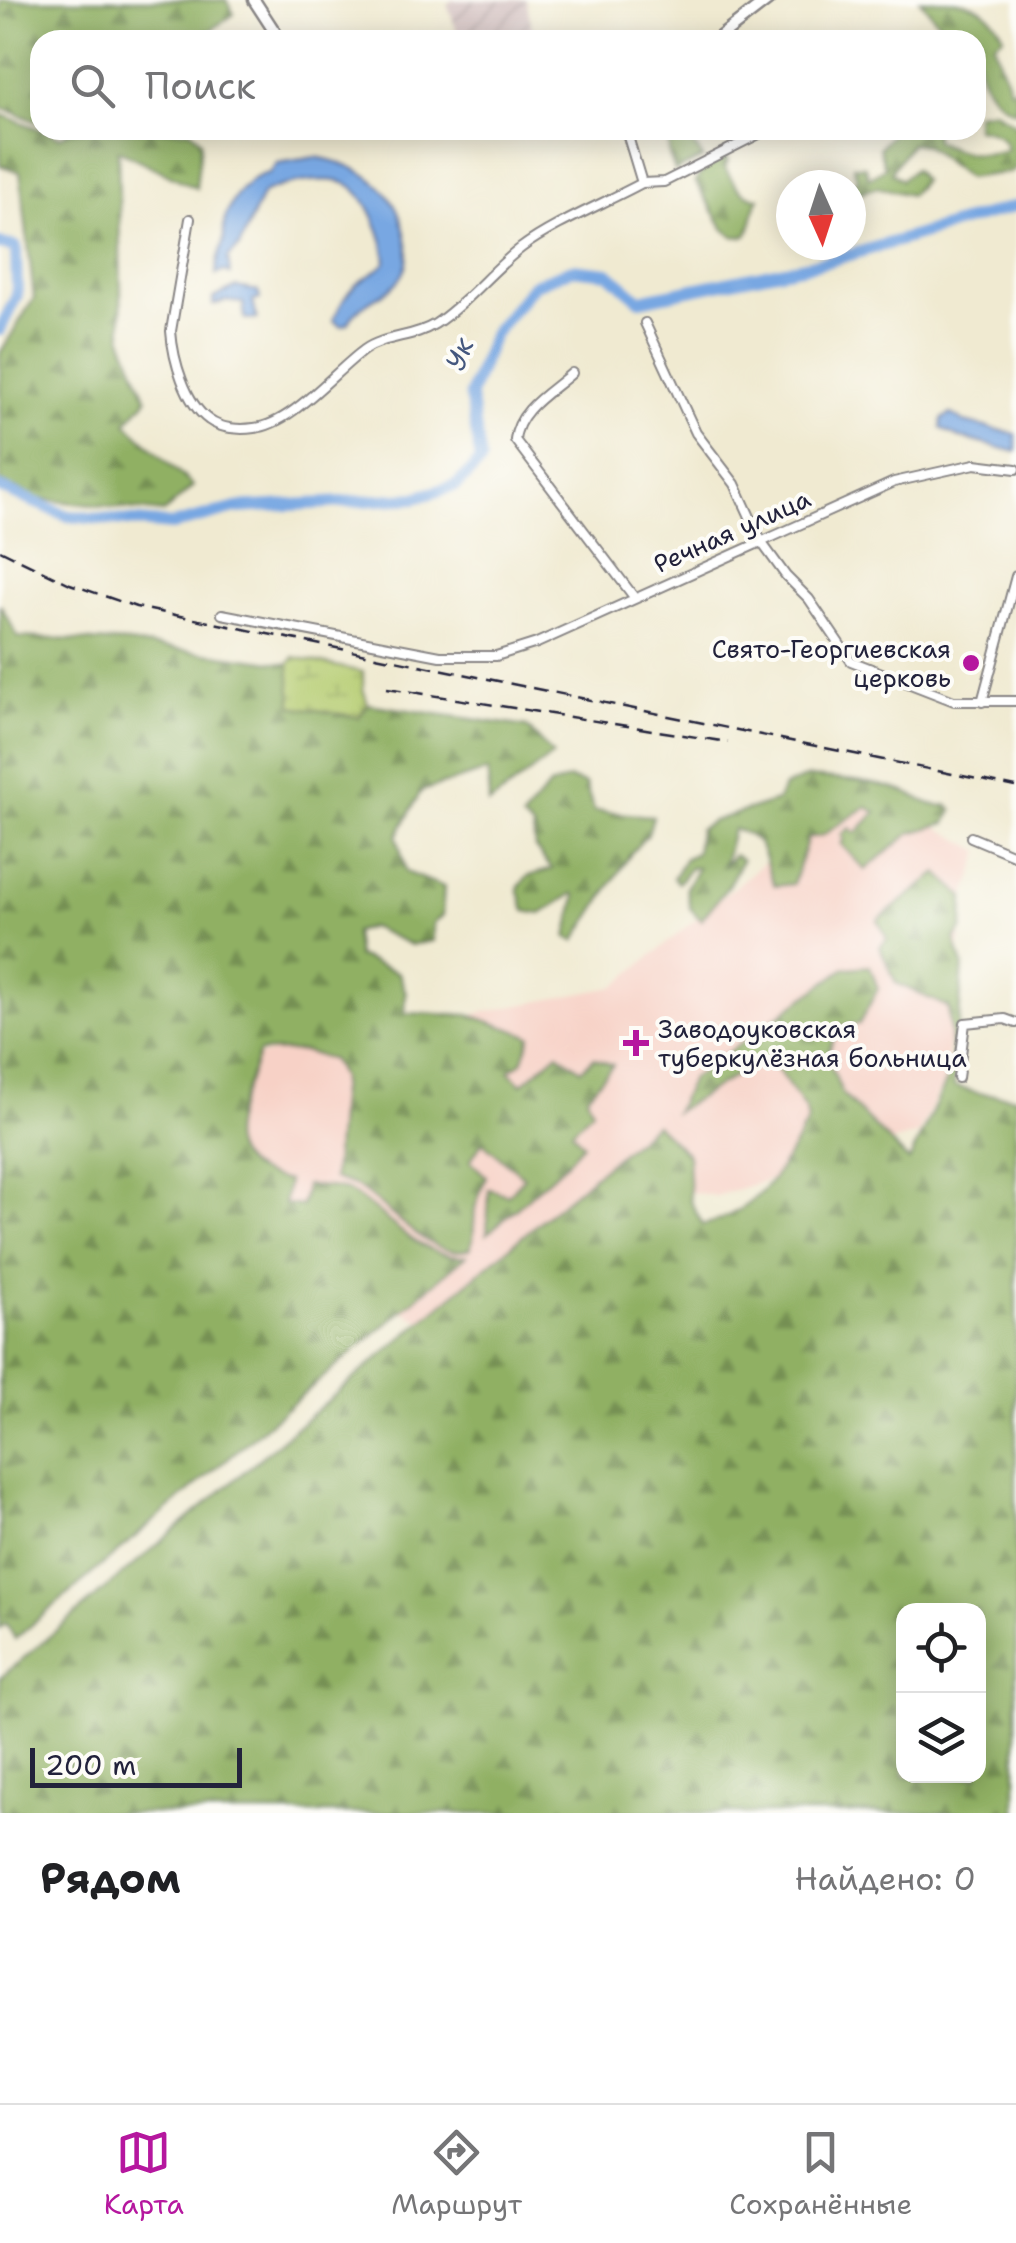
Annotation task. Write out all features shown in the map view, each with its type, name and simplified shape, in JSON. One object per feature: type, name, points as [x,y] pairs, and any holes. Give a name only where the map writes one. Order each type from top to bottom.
[{"type":"street","points":[[254,0],[274,30]]},
{"type":"street","points":[[729,30],[768,0]]},
{"type":"street","points":[[629,140],[642,183]]},
{"type":"street","points":[[190,219],[171,331],[172,349],[194,400],[210,422],[256,428],[268,426],[290,412],[367,348],[436,324],[523,246],[642,183],[664,182],[748,140]]},
{"type":"street","points":[[645,322],[696,432],[734,484],[762,543],[786,576],[810,599],[851,661],[954,701],[1016,700]]},
{"type":"street","points":[[572,372],[520,422],[515,440],[634,597]]},
{"type":"street","name":"Речная улица","points":[[222,614],[440,656],[496,656],[536,643],[894,482],[974,464],[1016,470]]},
{"type":"street","points":[[982,702],[1016,576]]},
{"type":"street","points":[[970,837],[1016,856]]},
{"type":"street","points":[[958,1078],[965,1022],[1004,1019],[1016,1023]]},
{"type":"shaded area","points":[[453,0],[526,0],[533,30],[456,30],[447,4]]},
{"type":"shaded area","name":"Заводоуковская туберкулёзная больница","points":[[859,784],[981,851],[966,895],[944,1081],[918,1134],[716,1196],[602,1178],[429,1324],[191,1209],[222,1063],[614,987]]},
{"type":"green space","points":[[0,0],[226,0],[234,14],[211,30],[30,30],[30,119],[0,107]]},
{"type":"green space","points":[[920,0],[971,4],[997,24],[1004,36],[994,44],[1010,89],[1016,88],[1016,111],[997,100],[986,85],[986,30],[940,24]]},
{"type":"green space","points":[[994,110],[1016,125],[1016,168],[1011,172],[967,178],[925,145],[911,143],[891,172],[901,180],[914,169],[923,181],[910,195],[877,187],[866,191],[866,170],[854,170],[853,166],[865,166],[869,178],[885,168],[879,148],[886,140],[935,140],[970,153],[1007,150],[1003,140],[986,130],[986,111]]},
{"type":"green space","points":[[0,114],[30,126],[30,140],[201,140],[196,188],[118,150],[122,338],[147,399],[126,423],[193,486],[164,513],[39,499],[0,482],[0,353],[34,298],[20,172],[0,165]]},
{"type":"green space","points":[[669,140],[684,140],[703,158],[675,171]]},
{"type":"green space","points":[[726,156],[725,168],[735,184],[759,198],[746,236],[735,237],[724,229],[695,181],[709,164]]},
{"type":"green space","points":[[0,604],[18,637],[128,643],[289,664],[293,706],[359,717],[368,704],[527,727],[553,755],[489,804],[488,771],[421,791],[397,836],[406,872],[444,887],[442,916],[433,923],[433,941],[411,945],[371,927],[354,932],[357,956],[399,973],[406,993],[405,1013],[470,1015],[531,1036],[522,1062],[509,1071],[522,1084],[558,1053],[581,1070],[594,1058],[613,1065],[587,1096],[592,1110],[572,1131],[583,1144],[487,1234],[489,1189],[508,1195],[524,1177],[482,1142],[470,1161],[486,1176],[475,1208],[473,1240],[469,1249],[454,1251],[424,1240],[367,1194],[333,1178],[341,1078],[332,1060],[303,1051],[259,1052],[237,1114],[235,1148],[244,1162],[261,1173],[288,1181],[284,1204],[302,1206],[306,1185],[342,1189],[418,1243],[448,1255],[466,1256],[15,1639],[6,1623],[0,1628]]},
{"type":"green space","points":[[294,657],[363,672],[368,704],[359,717],[292,706],[289,664]]},
{"type":"green space","points":[[807,777],[879,785],[953,810],[946,823],[911,833],[865,870],[841,844],[841,835],[850,828],[856,833],[876,812],[866,807],[823,835],[808,838],[793,884],[775,886],[759,844],[733,829],[724,865],[734,855],[742,860],[726,889],[701,920],[690,908],[686,888],[698,868],[690,868],[678,883],[673,878],[685,858],[696,853],[699,829],[777,801],[784,787]]},
{"type":"green space","points":[[569,779],[585,784],[594,811],[653,816],[648,834],[631,853],[575,941],[567,937],[574,893],[541,914],[525,911],[518,888],[528,876],[552,869],[535,848],[533,828],[522,819],[549,786]]},
{"type":"green space","points":[[938,873],[964,897],[963,928],[955,939],[963,966],[954,1086],[1016,1097],[1016,1813],[0,1813],[0,1678],[655,1124],[688,1155],[690,1201],[703,1225],[740,1209],[767,1186],[808,1120],[805,1109],[777,1069],[754,1064],[675,1112],[691,1079],[845,968],[870,966],[878,989],[859,1024],[838,1026],[827,1057],[843,1095],[909,1161],[946,1082],[952,1055],[948,1007],[896,983],[880,947],[887,939],[878,920]]},
{"type":"water","points":[[315,157],[347,165],[373,180],[393,203],[407,243],[407,262],[398,281],[341,326],[333,320],[347,295],[386,262],[375,220],[349,185],[306,182],[263,193],[239,247],[228,258],[230,274],[224,271],[216,275],[225,219],[241,190],[269,173],[277,163]]},
{"type":"water","points":[[237,287],[258,291],[260,299],[253,301],[257,319],[245,319],[243,303],[225,301],[213,305],[213,298]]},
{"type":"water","points":[[951,414],[964,422],[1016,434],[1016,452],[957,437],[941,428],[942,419]]},
{"type":"waterway","name":"Ук","points":[[0,488],[68,516],[172,525],[236,508],[415,498],[457,485],[481,461],[470,395],[493,335],[533,285],[572,269],[608,273],[640,300],[829,261],[1016,206]]},
{"type":"waterway","name":"Ук","points":[[0,244],[16,247],[17,295],[0,330]]},
{"type":"railway","points":[[0,550],[70,584],[136,607],[1016,787]]},
{"type":"railway","points":[[387,688],[728,742]]},
{"type":"place","name":"Свято-Георгиевская церковь","points":[[971,663]]},
{"type":"place","name":"Заводоуковская туберкулёзная больница","points":[[636,1043]]}]
